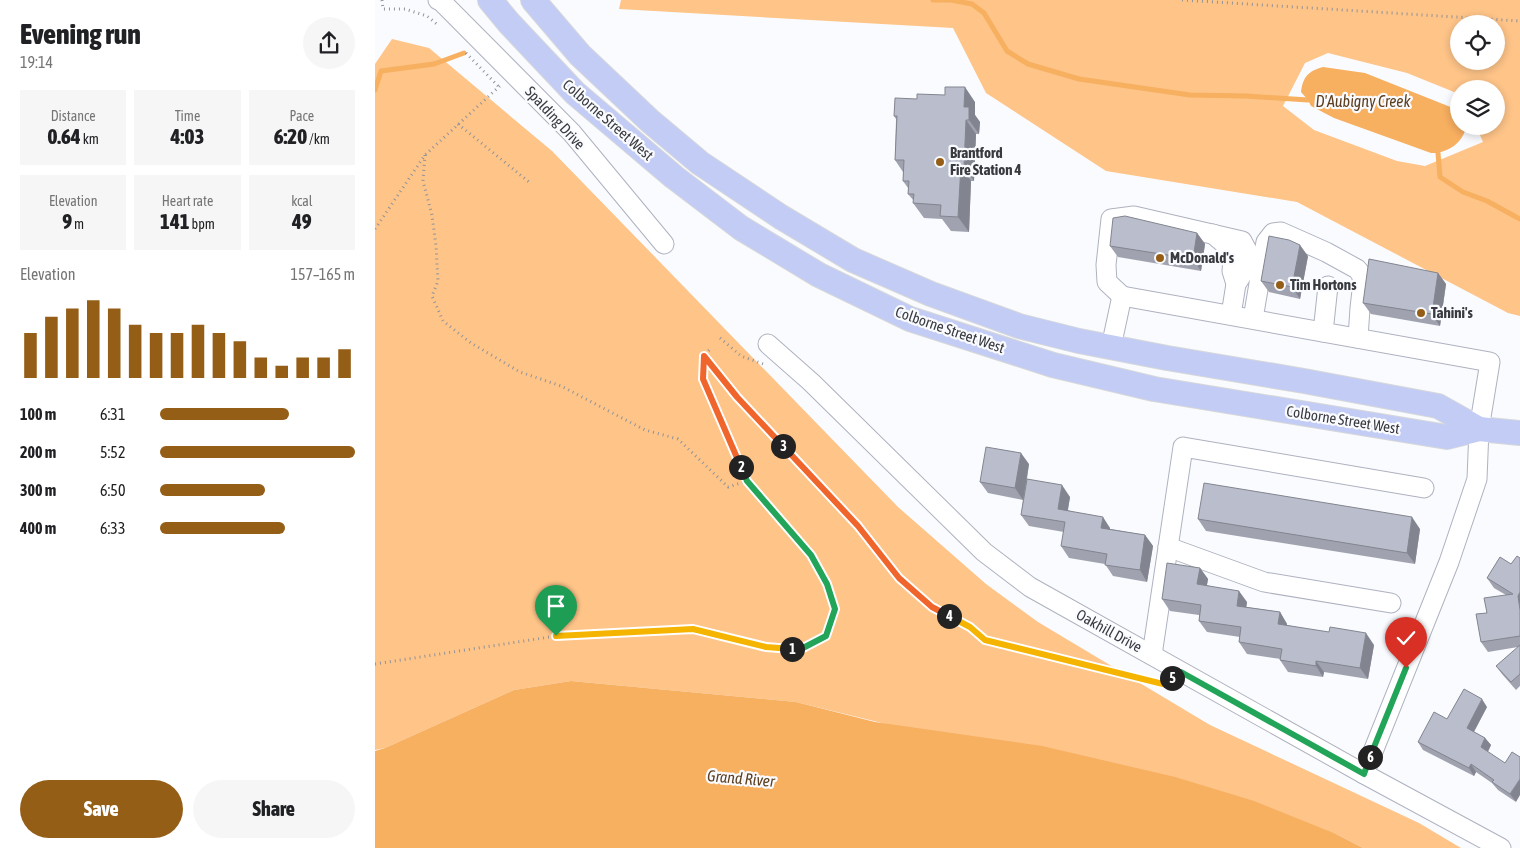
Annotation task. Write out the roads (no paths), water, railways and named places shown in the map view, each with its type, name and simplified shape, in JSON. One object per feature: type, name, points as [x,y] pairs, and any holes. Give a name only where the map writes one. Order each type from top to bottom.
[{"type":"main road","name":"Colborne Street West","points":[[490,0],[575,94],[674,177],[741,228],[819,275],[911,319],[1053,365],[1154,389],[1447,437],[1479,429],[1520,433]]},
{"type":"main road","name":"Colborne Street West","points":[[533,0],[580,55],[650,121],[700,163],[815,239],[853,260],[931,294],[1019,326],[1111,347],[1438,406],[1479,429]]},
{"type":"street","name":"Spalding Drive","points":[[438,0],[572,133],[664,244]]},
{"type":"street","points":[[1231,315],[1236,284],[1245,270],[1248,252],[1242,241],[1134,216],[1111,219],[1106,265],[1107,282],[1122,296],[1490,362],[1479,429],[1477,479],[1455,544],[1364,774]]},
{"type":"street","points":[[1253,319],[1268,239],[1273,233],[1281,232],[1326,252],[1361,274],[1363,282],[1358,338]]},
{"type":"street","points":[[1323,332],[1329,286]]},
{"type":"street","points":[[1111,347],[1122,296]]},
{"type":"street","name":"Oakhill Drive","points":[[768,344],[811,382],[984,552],[1030,587],[1364,774],[1501,848]]},
{"type":"street","points":[[1152,655],[1183,447],[1424,488]]},
{"type":"street","points":[[1168,547],[1264,582],[1391,603]]},
{"type":"water","name":"D'Aubigny Creek","points":[[1323,67],[1365,73],[1450,107],[1450,135],[1464,135],[1458,142],[1443,152],[1431,153],[1334,118],[1311,106],[1301,92],[1305,78],[1314,70]]},
{"type":"water","name":"Grand River","points":[[571,681],[796,702],[875,722],[1042,746],[1175,777],[1254,801],[1336,834],[1363,848],[375,848],[375,751],[514,690]]},
{"type":"waterway","name":"D'Aubigny Creek","points":[[933,0],[951,0],[972,4],[984,13],[1007,51],[1028,64],[1079,79],[1190,95],[1308,100]]},
{"type":"waterway","points":[[375,90],[381,71],[434,64],[464,53]]},
{"type":"waterway","name":"D'Aubigny Creek","points":[[1438,153],[1440,177],[1463,192],[1487,201],[1520,219]]},
{"type":"place","name":"Brantford Fire Station 4","points":[[940,162]]},
{"type":"place","name":"McDonald's","points":[[1160,258]]},
{"type":"place","name":"Tim Hortons","points":[[1280,285]]},
{"type":"place","name":"Tahini's","points":[[1421,313]]}]
